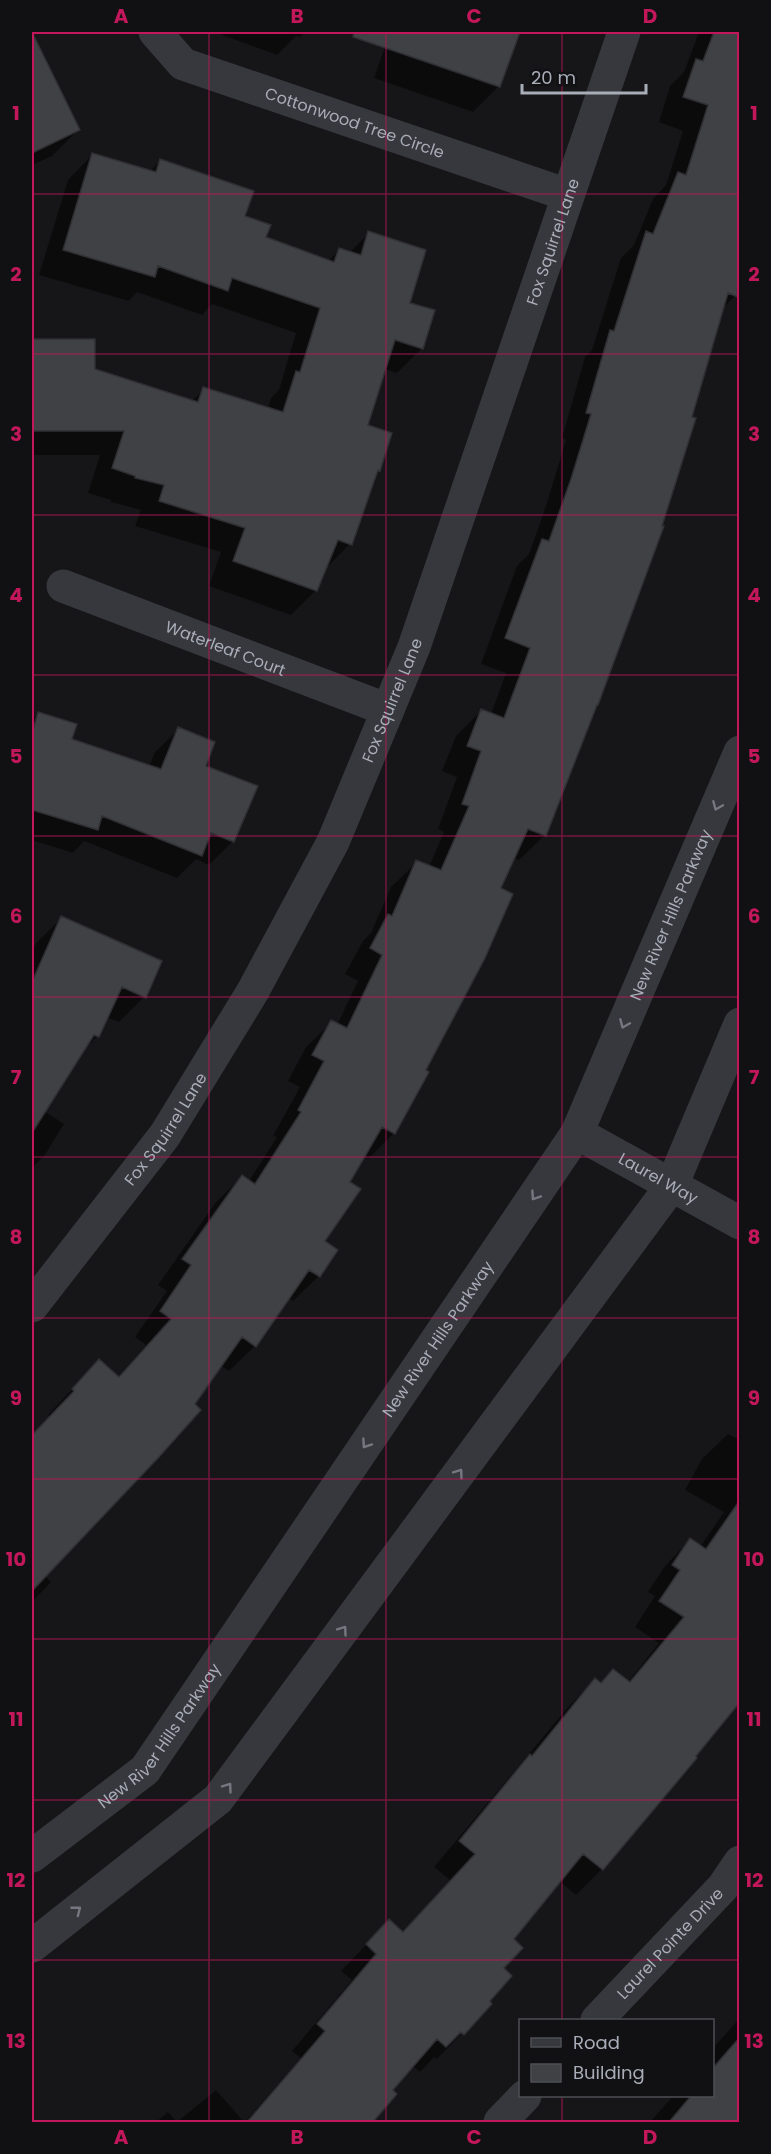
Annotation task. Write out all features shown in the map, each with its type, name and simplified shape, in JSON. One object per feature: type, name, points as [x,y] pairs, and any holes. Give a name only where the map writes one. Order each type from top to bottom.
[{"type":"street","name":"Cottonwood Tree Circle","points":[[155,32],[183,64],[568,195]]},
{"type":"street","name":"Fox Squirrel Lane","points":[[32,1306],[165,1135],[253,991],[333,842],[414,647],[624,32]]},
{"type":"street","name":"Waterleaf Court","points":[[63,586],[388,710]]},
{"type":"street","name":"New River Hills Parkway","points":[[32,1856],[145,1770],[578,1133],[740,752]]},
{"type":"street","points":[[32,1946],[218,1799],[672,1185],[740,1024]]},
{"type":"street","name":"Laurel Way","points":[[578,1133],[740,1223]]},
{"type":"street","name":"Laurel Pointe Drive","points":[[598,2019],[723,1887],[740,1862]]},
{"type":"street","points":[[500,2122],[524,2097]]},
{"type":"building","points":[[32,32],[80,130],[32,153]]},
{"type":"building","points":[[354,32],[520,32],[500,87],[353,37]]},
{"type":"building","points":[[714,32],[740,32],[740,298],[728,293],[692,417],[696,418],[662,526],[664,526],[598,705],[546,836],[528,829],[501,888],[513,894],[485,958],[426,1070],[429,1072],[395,1134],[382,1127],[350,1182],[361,1189],[325,1241],[338,1250],[320,1277],[309,1270],[256,1347],[242,1337],[195,1404],[201,1410],[32,1591],[32,1435],[74,1391],[72,1389],[99,1359],[119,1377],[171,1319],[160,1311],[191,1265],[182,1259],[242,1175],[255,1184],[301,1112],[298,1110],[324,1061],[312,1055],[331,1020],[347,1028],[382,955],[370,948],[388,914],[392,916],[416,860],[441,870],[469,806],[462,804],[481,751],[467,746],[481,709],[504,718],[530,648],[505,638],[542,539],[549,541],[571,479],[591,414],[586,413],[610,330],[614,331],[646,231],[653,234],[678,172],[686,175],[708,105],[683,97],[696,59],[703,61]]},
{"type":"building","points":[[92,153],[156,172],[160,159],[254,191],[245,216],[271,225],[266,237],[334,262],[339,248],[361,255],[368,231],[426,250],[410,303],[435,310],[423,349],[395,340],[368,425],[392,433],[352,545],[338,540],[317,591],[233,561],[245,528],[159,501],[164,485],[135,478],[135,476],[112,468],[124,431],[32,431],[32,339],[95,339],[95,369],[198,402],[203,387],[283,412],[296,371],[300,372],[320,308],[232,278],[228,291],[158,266],[155,277],[63,250]]},
{"type":"building","points":[[38,712],[77,724],[72,739],[161,769],[178,727],[215,742],[206,766],[258,786],[234,842],[211,833],[202,856],[102,816],[98,830],[32,810],[32,733]]},
{"type":"building","points":[[61,916],[162,961],[146,998],[122,987],[99,1037],[94,1035],[32,1133],[32,982]]},
{"type":"building","points":[[740,1500],[740,1702],[696,1756],[697,1758],[603,1870],[583,1854],[514,1939],[523,1948],[504,1968],[512,1976],[490,2001],[492,2004],[464,2035],[461,2032],[446,2047],[437,2039],[393,2090],[397,2094],[373,2122],[247,2122],[325,2031],[317,2024],[376,1954],[366,1944],[389,1919],[403,1932],[475,1854],[459,1841],[595,1678],[601,1683],[613,1669],[630,1682],[684,1617],[659,1601],[680,1570],[672,1565],[690,1538],[706,1549]]},
{"type":"building","points":[[740,2037],[740,2122],[669,2122],[690,2097],[714,2097],[714,2067]]}]
